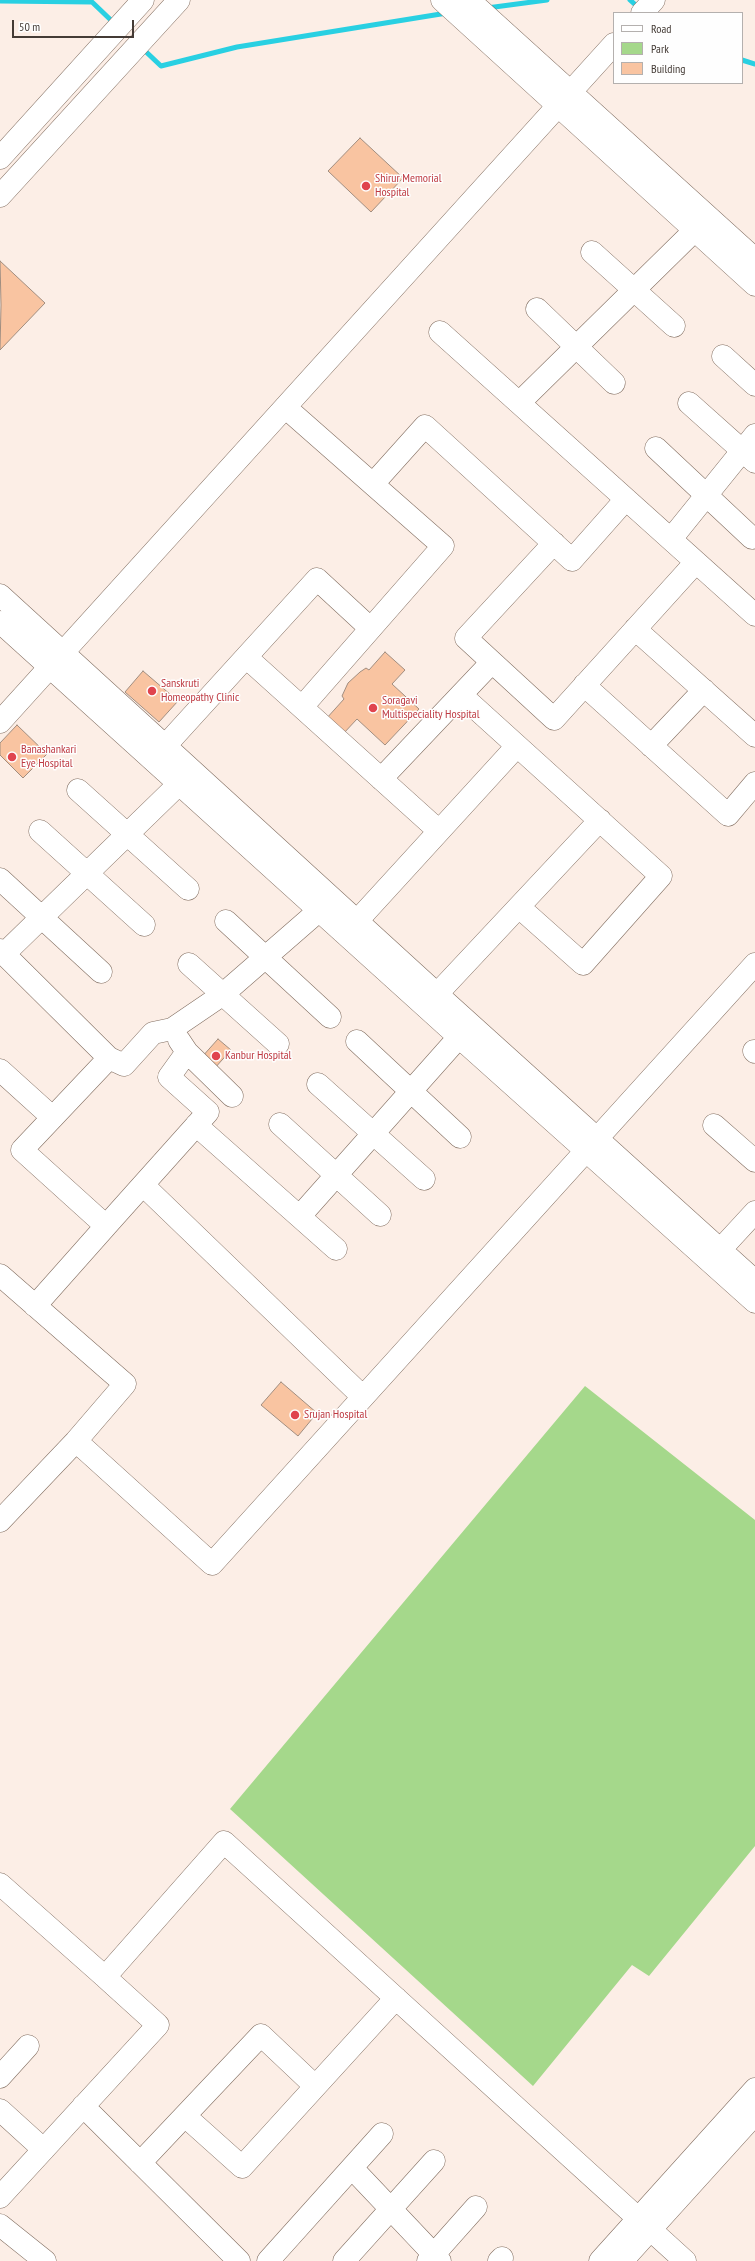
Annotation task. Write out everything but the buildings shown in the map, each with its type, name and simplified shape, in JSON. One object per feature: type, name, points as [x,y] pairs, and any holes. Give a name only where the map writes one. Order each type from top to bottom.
[{"type":"street","points":[[0,196],[179,0]]},
{"type":"street","points":[[442,0],[472,28],[564,98],[755,259]]},
{"type":"street","points":[[469,0],[494,22],[564,98],[695,230],[755,284]]},
{"type":"street","points":[[643,12],[654,0]]},
{"type":"street","points":[[0,158],[137,6]]},
{"type":"street","points":[[0,722],[613,45]]},
{"type":"street","points":[[519,403],[695,230]]},
{"type":"street","points":[[592,252],[674,326]]},
{"type":"street","points":[[537,308],[614,382]]},
{"type":"street","points":[[440,332],[755,615]]},
{"type":"street","points":[[723,356],[755,385]]},
{"type":"street","points":[[671,539],[706,495],[751,449],[689,403]]},
{"type":"street","points":[[285,407],[443,546],[302,707]]},
{"type":"street","points":[[373,484],[425,426],[572,560],[626,499]]},
{"type":"street","points":[[656,448],[752,538]]},
{"type":"street","points":[[554,543],[466,638],[554,719],[696,562]]},
{"type":"street","points":[[165,746],[317,579],[370,628]]},
{"type":"street","points":[[0,595],[56,659],[179,784],[326,905],[357,921],[437,994],[591,1145],[755,1302]]},
{"type":"street","points":[[0,622],[56,659],[165,746],[459,1037],[720,1250],[755,1281]]},
{"type":"street","points":[[635,629],[755,736]]},
{"type":"street","points":[[246,657],[439,831]]},
{"type":"street","points":[[381,779],[492,662]]},
{"type":"street","points":[[584,685],[728,815],[755,783]]},
{"type":"street","points":[[651,746],[704,690]]},
{"type":"street","points":[[461,695],[661,876],[583,964],[519,907]]},
{"type":"street","points":[[357,921],[517,746]]},
{"type":"street","points":[[179,784],[42,917],[2,952],[109,1058],[124,1065],[153,1033],[172,1029],[222,995],[326,905]]},
{"type":"street","points":[[78,790],[188,889]]},
{"type":"street","points":[[437,994],[600,820]]},
{"type":"street","points":[[40,831],[144,925]]},
{"type":"street","points":[[0,879],[102,972]]},
{"type":"street","points":[[226,921],[330,1017]]},
{"type":"street","points":[[189,964],[278,1044]]},
{"type":"street","points":[[76,1441],[212,1564],[755,964]]},
{"type":"street","points":[[172,1029],[187,1052],[232,1096]]},
{"type":"street","points":[[300,1216],[459,1037]]},
{"type":"street","points":[[357,1041],[460,1137]]},
{"type":"street","points":[[35,1306],[208,1112],[169,1077],[187,1052]]},
{"type":"street","points":[[106,1226],[22,1150],[109,1058]]},
{"type":"street","points":[[0,1070],[52,1117]]},
{"type":"street","points":[[318,1084],[424,1179]]},
{"type":"street","points":[[280,1124],[380,1215]]},
{"type":"street","points":[[196,1125],[336,1249]]},
{"type":"street","points":[[714,1125],[755,1162]]},
{"type":"street","points":[[143,1185],[363,1396]]},
{"type":"street","points":[[720,1250],[755,1212]]},
{"type":"street","points":[[0,1277],[125,1384],[76,1441],[0,1521]]},
{"type":"street","points":[[105,1977],[224,1842],[685,2261]]},
{"type":"street","points":[[0,1884],[158,2024],[0,2197]]},
{"type":"street","points":[[185,2116],[242,2167],[396,1998]]},
{"type":"street","points":[[140,2163],[260,2035],[315,2086]]},
{"type":"street","points":[[0,2077],[28,2046]]},
{"type":"street","points":[[622,2261],[644,2224],[755,2089]]},
{"type":"street","points":[[83,2106],[239,2261]]},
{"type":"street","points":[[0,2110],[43,2149]]},
{"type":"street","points":[[600,2261],[644,2224],[755,2114]]},
{"type":"street","points":[[268,2261],[382,2134]]},
{"type":"street","points":[[344,2261],[434,2161]]},
{"type":"street","points":[[352,2168],[391,2209],[434,2259],[476,2207]]},
{"type":"street","points":[[0,2225],[45,2261]]},
{"type":"green space","points":[[585,1386],[755,1520],[755,1846],[649,1976],[632,1965],[533,2086],[230,1809]]},
{"type":"waterway","points":[[487,8],[547,0]]},
{"type":"waterway","points":[[630,0],[640,9]]},
{"type":"waterway","points":[[0,1],[92,2],[115,24]]},
{"type":"waterway","points":[[142,48],[161,66],[237,47],[447,13]]},
{"type":"waterway","points":[[743,60],[755,64]]},
{"type":"place","name":"Shirur Memorial Hospital","points":[[366,186]]},
{"type":"place","name":"Sanskruti Homeopathy Clinic","points":[[152,691]]},
{"type":"place","name":"Soragavi Multispeciality Hospital","points":[[373,708]]},
{"type":"place","name":"Banashankari Eye Hospital","points":[[12,757]]},
{"type":"place","name":"Kanbur Hospital","points":[[216,1056]]},
{"type":"place","name":"Srujan Hospital","points":[[295,1415]]}]
